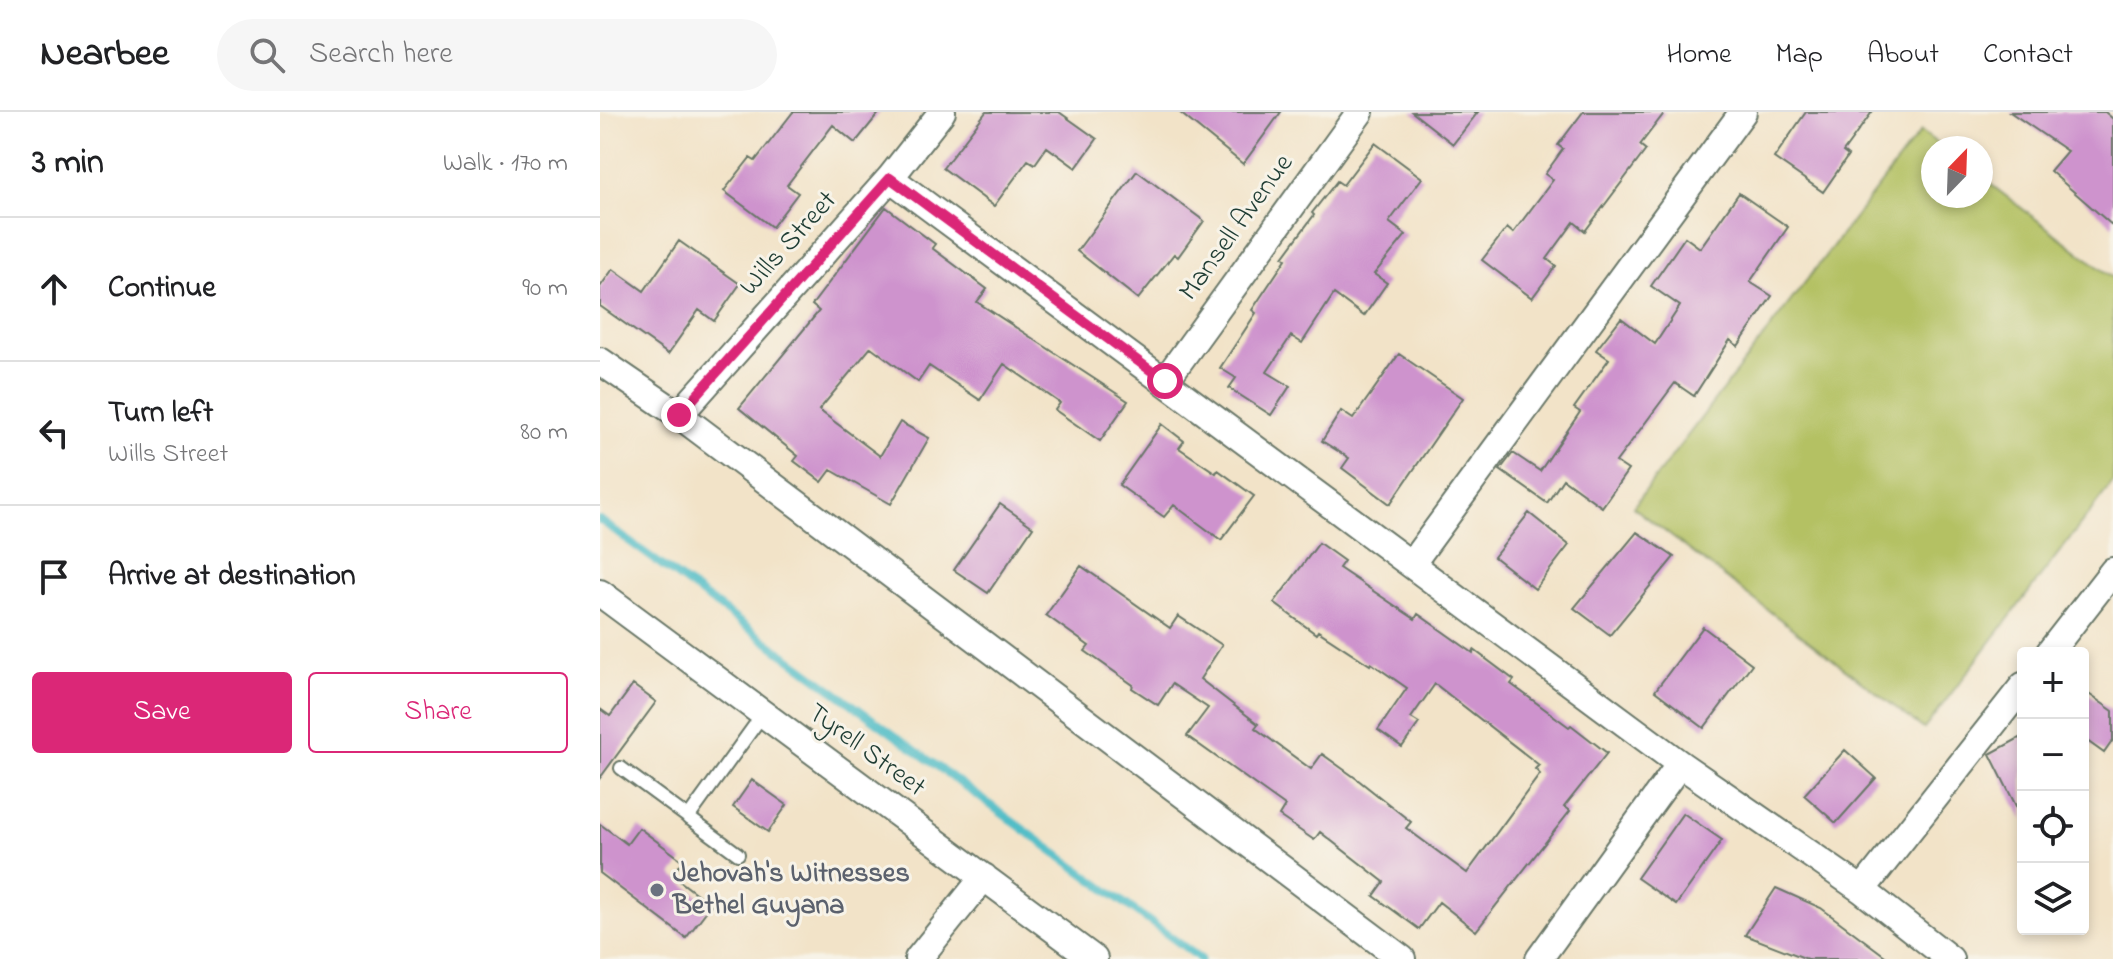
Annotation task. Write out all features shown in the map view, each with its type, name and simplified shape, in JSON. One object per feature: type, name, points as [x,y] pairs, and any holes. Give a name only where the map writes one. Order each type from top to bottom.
[{"type":"street","name":"Wills Street","points":[[679,415],[890,178],[942,112]]},
{"type":"street","name":"Mansell Avenue","points":[[1165,381],[1360,112]]},
{"type":"street","points":[[1412,563],[1743,112]]},
{"type":"street","points":[[890,178],[1680,764],[1862,890],[1950,959]]},
{"type":"street","points":[[600,361],[679,415],[1402,959]]},
{"type":"street","points":[[2054,647],[2113,571]]},
{"type":"street","name":"Tyrell Street","points":[[600,593],[1094,959]]},
{"type":"street","points":[[1862,890],[2017,694]]},
{"type":"street","points":[[1539,959],[1680,764]]},
{"type":"street","points":[[918,959],[984,877]]},
{"type":"lane","points":[[688,818],[763,714]]},
{"type":"lane","points":[[621,768],[738,854]]},
{"type":"green space","points":[[1921,131],[1927,136],[1921,136],[1921,208],[1993,208],[1993,186],[2113,278],[2113,482],[1924,729],[1633,507]]},
{"type":"building","points":[[793,112],[880,112],[855,143],[833,125],[787,185],[798,193],[772,227],[724,191],[750,158],[755,161]]},
{"type":"building","points":[[986,112],[1059,112],[1097,139],[1076,168],[1047,147],[1035,164],[1028,160],[994,206],[943,168]]},
{"type":"building","points":[[1179,112],[1281,112],[1243,164]]},
{"type":"building","points":[[1412,112],[1478,112],[1453,144]]},
{"type":"building","points":[[1583,112],[1665,112],[1640,145],[1646,150],[1585,231],[1574,222],[1547,259],[1556,266],[1532,298],[1482,260],[1507,228],[1513,233],[1553,180],[1545,174],[1563,149],[1558,145]]},
{"type":"building","points":[[1806,112],[1872,112],[1843,152],[1848,156],[1823,192],[1774,158]]},
{"type":"building","points":[[2010,112],[2105,112],[2113,119],[2113,226],[2050,171],[2067,151]]},
{"type":"building","points":[[1375,143],[1422,178],[1389,222],[1406,235],[1374,274],[1387,283],[1364,316],[1334,294],[1302,343],[1291,336],[1267,372],[1290,386],[1271,415],[1229,388],[1236,378],[1220,368],[1256,313],[1252,310],[1286,259],[1283,257],[1314,215],[1312,213],[1337,181],[1343,185]]},
{"type":"building","points":[[1137,171],[1204,221],[1178,257],[1174,254],[1138,299],[1077,251]]},
{"type":"building","points":[[1739,193],[1788,227],[1750,282],[1772,296],[1738,346],[1730,340],[1694,396],[1675,383],[1616,462],[1628,470],[1602,507],[1563,479],[1547,503],[1500,470],[1513,453],[1540,471],[1580,412],[1574,408],[1609,359],[1596,350],[1621,318],[1655,344],[1680,306],[1651,286],[1685,237],[1700,248]]},
{"type":"building","points":[[886,207],[935,244],[932,248],[987,289],[977,302],[1128,401],[1100,441],[1055,410],[1060,403],[1004,364],[980,400],[929,366],[918,382],[871,347],[819,410],[880,456],[900,422],[929,438],[891,504],[831,470],[822,482],[794,461],[798,456],[739,408],[819,311],[812,305]]},
{"type":"building","points":[[679,241],[740,284],[714,321],[699,310],[668,354],[600,306],[600,287],[613,269],[644,291]]},
{"type":"building","points":[[1399,354],[1463,398],[1390,504],[1342,468],[1349,458],[1322,441],[1341,411],[1353,419]]},
{"type":"building","points":[[1162,424],[1184,441],[1179,448],[1216,473],[1218,470],[1254,496],[1221,540],[1174,505],[1164,517],[1119,485]]},
{"type":"building","points":[[1000,504],[1033,527],[988,593],[954,570]]},
{"type":"building","points":[[1529,513],[1569,545],[1535,589],[1494,557]]},
{"type":"building","points":[[1637,532],[1674,557],[1610,635],[1574,608]]},
{"type":"building","points":[[1319,543],[1344,561],[1339,568],[1415,619],[1418,614],[1473,653],[1474,650],[1514,680],[1511,684],[1607,753],[1564,807],[1570,811],[1476,931],[1439,902],[1419,929],[1374,896],[1384,882],[1320,832],[1314,840],[1279,816],[1285,806],[1187,736],[1208,708],[1172,684],[1158,705],[1085,651],[1089,646],[1046,615],[1081,566],[1170,628],[1178,616],[1222,645],[1200,679],[1258,724],[1255,728],[1311,769],[1322,754],[1411,822],[1406,828],[1467,873],[1540,774],[1535,769],[1539,765],[1435,684],[1411,718],[1419,723],[1402,747],[1378,730],[1407,688],[1318,631],[1316,634],[1274,603]]},
{"type":"building","points":[[1703,627],[1752,664],[1704,728],[1655,691]]},
{"type":"building","points":[[633,685],[656,702],[600,778],[600,709],[610,716]]},
{"type":"building","points":[[2089,694],[2113,711],[2113,740],[2104,753],[2089,742]]},
{"type":"building","points":[[2017,739],[2017,808],[1990,754]]},
{"type":"building","points":[[1845,750],[1876,778],[1836,823],[1804,795]]},
{"type":"building","points":[[752,780],[787,805],[768,832],[733,807]]},
{"type":"building","points":[[1683,813],[1722,840],[1676,905],[1637,878]]},
{"type":"building","name":"Jehovah's Witnesses Bethel Guyana","points":[[600,824],[627,844],[639,828],[683,861],[672,875],[711,905],[686,938],[600,873]]},
{"type":"building","points":[[1776,888],[1821,908],[1889,959],[1807,959],[1745,935]]},
{"type":"waterway","points":[[600,520],[1201,959]]},
{"type":"place","name":"Jehovah's Witnesses Bethel Guyana","points":[[657,890]]},
{"type":"route","points":[[679,415],[890,178],[1165,381]]}]
